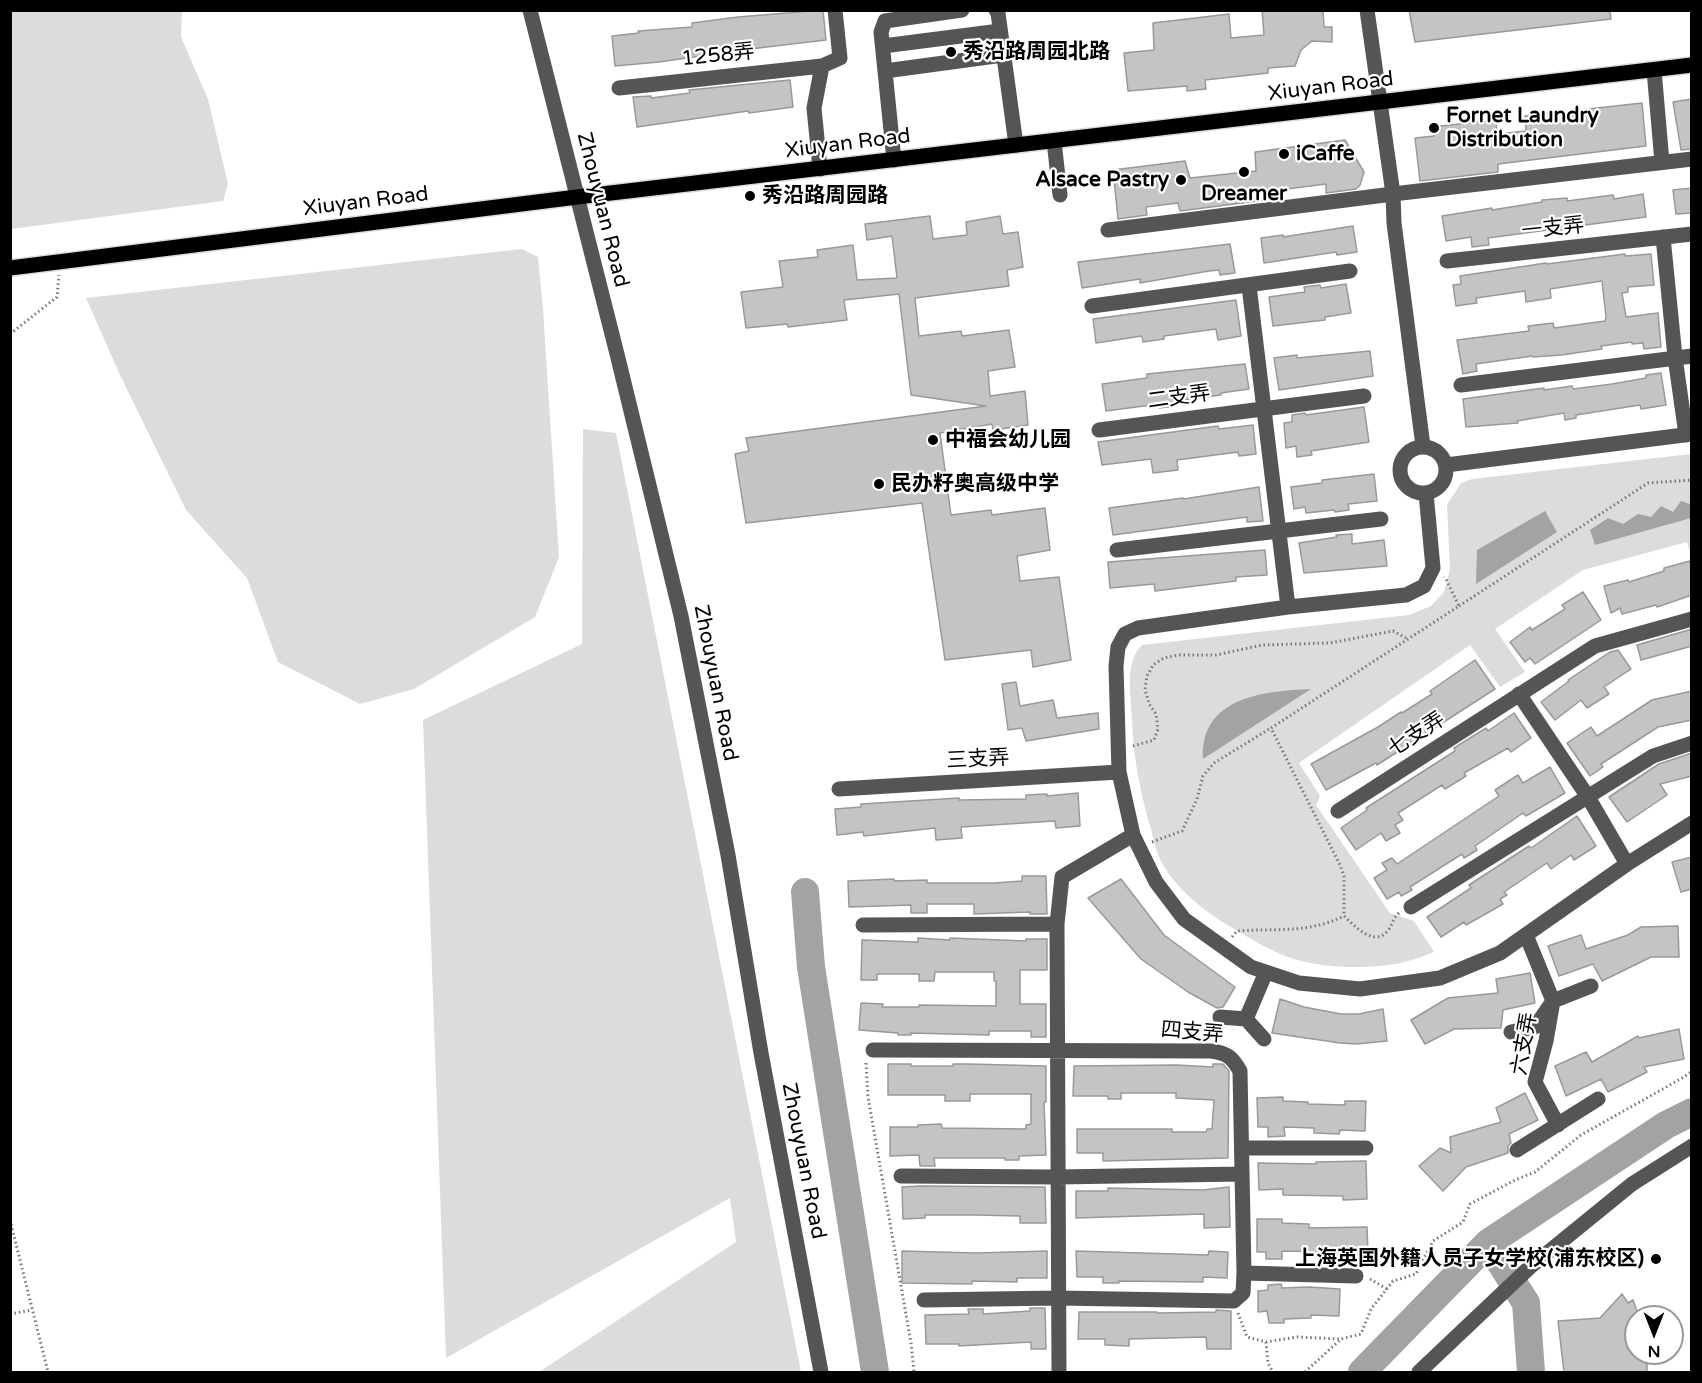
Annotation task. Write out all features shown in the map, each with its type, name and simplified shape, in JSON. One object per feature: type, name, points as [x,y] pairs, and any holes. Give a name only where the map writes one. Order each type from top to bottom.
[{"type":"main road","name":"Xiuyan Road","points":[[10,268],[577,197],[1692,65]]},
{"type":"street","name":"Zhouyuan Road","points":[[530,10],[681,616],[728,855],[761,1053],[821,1372]]},
{"type":"street","points":[[820,169],[814,108],[822,66],[840,58],[835,10]]},
{"type":"street","points":[[894,160],[881,32],[885,21],[962,10]]},
{"type":"street","points":[[996,10],[1016,146]]},
{"type":"street","points":[[1367,10],[1393,194],[1394,223],[1423,446]]},
{"type":"street","points":[[883,46],[1000,31]]},
{"type":"street","points":[[885,71],[1003,55]]},
{"type":"street","name":"1258弄","points":[[619,88],[822,66]]},
{"type":"street","points":[[1654,70],[1662,162]]},
{"type":"street","points":[[1054,141],[1060,195]]},
{"type":"street","points":[[1108,230],[1692,159]]},
{"type":"street","name":"一支弄","points":[[1447,261],[1692,234]]},
{"type":"street","points":[[1446,465],[1689,435],[1675,357],[1663,237]]},
{"type":"street","points":[[1092,306],[1350,271]]},
{"type":"street","points":[[1249,285],[1288,607]]},
{"type":"street","points":[[1461,385],[1692,356]]},
{"type":"street","name":"二支弄","points":[[1099,430],[1364,396]]},
{"type":"street","points":[[1423,446],[1434,449],[1442,456],[1446,465],[1443,482],[1434,491],[1426,494],[1413,492],[1405,486],[1399,474],[1405,454],[1423,446]]},
{"type":"street","points":[[1426,494],[1433,568],[1424,586],[1406,595],[1288,607],[1138,628],[1125,634],[1118,647],[1116,666],[1119,772],[1136,841],[1156,882],[1184,918],[1251,967],[1299,983],[1360,989],[1440,978],[1500,953],[1627,864],[1692,823]]},
{"type":"street","points":[[1118,550],[1382,519]]},
{"type":"street","name":"七支弄","points":[[1338,811],[1595,646],[1692,619]]},
{"type":"street","points":[[1519,694],[1588,797],[1627,864]]},
{"type":"street","points":[[1411,907],[1653,756],[1692,742]]},
{"type":"street","name":"三支弄","points":[[839,789],[1119,772]]},
{"type":"street","points":[[1059,1372],[1057,924],[1062,877],[1136,841]]},
{"type":"street","points":[[863,925],[1057,924]]},
{"type":"street","name":"六支弄","points":[[1526,935],[1553,1001],[1546,1041],[1535,1082],[1558,1125]]},
{"type":"street","points":[[1246,1019],[1266,972]]},
{"type":"street","name":"六支弄","points":[[1510,1032],[1535,1027],[1553,1001],[1591,986]]},
{"type":"street","points":[[1220,1017],[1246,1019],[1264,1040]]},
{"type":"street","name":"四支弄","points":[[873,1050],[1211,1051],[1224,1053],[1233,1058],[1240,1071],[1244,1273],[1243,1293],[1234,1301]]},
{"type":"street","points":[[1517,1150],[1599,1099]]},
{"type":"street","points":[[1419,1372],[1530,1267],[1632,1184],[1692,1146]]},
{"type":"street","points":[[1242,1148],[1366,1148]]},
{"type":"street","points":[[901,1176],[1057,1177],[1241,1174]]},
{"type":"street","points":[[1244,1273],[1356,1276]]},
{"type":"street","points":[[924,1300],[1058,1298],[1234,1301]]},
{"type":"path","points":[[10,334],[57,297],[61,261]]},
{"type":"path","points":[[1136,841],[1182,831],[1197,799],[1203,776],[1214,763],[1272,728],[1648,483],[1692,480]]},
{"type":"path","points":[[1432,573],[1446,579],[1459,606]]},
{"type":"path","points":[[1118,748],[1140,745],[1154,740],[1158,729],[1156,714],[1149,704],[1145,689],[1147,676],[1153,665],[1164,658],[1178,655],[1216,655],[1262,645],[1330,643],[1393,631],[1408,639]]},
{"type":"path","points":[[1272,728],[1340,865],[1344,876],[1344,916],[1362,933],[1376,937],[1383,935],[1390,928],[1393,918],[1398,913],[1411,907]]},
{"type":"path","points":[[1226,949],[1237,931],[1304,929],[1326,925],[1344,916]]},
{"type":"path","points":[[873,1050],[866,1053],[868,1096],[911,1343],[914,1372]]},
{"type":"path","points":[[1234,1301],[1247,1337],[1266,1342],[1297,1337],[1341,1339],[1362,1334],[1371,1310],[1393,1281],[1416,1274],[1433,1241],[1463,1222],[1470,1204],[1515,1179],[1535,1172],[1581,1135],[1692,1071]]},
{"type":"path","points":[[10,1220],[48,1372]]},
{"type":"path","points":[[1356,1276],[1370,1279],[1387,1289]]},
{"type":"path","points":[[10,1314],[32,1310]]},
{"type":"path","points":[[1305,1372],[1341,1339]]},
{"type":"path","points":[[1266,1342],[1268,1363],[1273,1372]]},
{"type":"shaded area","points":[[11,10],[182,11],[181,37],[208,99],[228,184],[223,201],[11,229]]},
{"type":"shaded area","points":[[522,249],[538,257],[559,557],[535,617],[414,689],[360,704],[278,662],[247,578],[186,510],[120,375],[86,298]]},
{"type":"shaded area","points":[[583,429],[616,433],[801,1372],[539,1372],[736,1242],[730,1198],[446,1358],[423,720],[582,644]]},
{"type":"shaded area","points":[[1691,454],[1691,555],[1687,542],[1583,570],[1495,629],[1525,672],[1500,687],[1470,645],[1299,763],[1320,796],[1316,805],[1390,913],[1414,921],[1434,952],[1393,964],[1360,967],[1325,965],[1292,958],[1278,953],[1216,918],[1188,895],[1171,877],[1156,850],[1135,760],[1130,680],[1133,660],[1142,645],[1409,615],[1431,606],[1444,592],[1450,569],[1447,505],[1461,483],[1472,479]]},
{"type":"shaded area","points":[[1681,501],[1690,504],[1691,518],[1595,545],[1590,530],[1608,518],[1623,524],[1638,514],[1651,517],[1661,506],[1673,512]]},
{"type":"shaded area","points":[[1545,511],[1557,532],[1476,584],[1477,550]]},
{"type":"shaded area","points":[[1311,689],[1203,759],[1205,738],[1212,722],[1223,710],[1255,696]]},
{"type":"building","points":[[823,10],[826,40],[615,66],[612,36],[639,33],[638,31],[692,27],[692,23],[738,17]]},
{"type":"building","points":[[1262,10],[1323,10],[1324,27],[1332,27],[1332,42],[1312,41],[1301,50],[1295,66],[1268,68],[1268,73],[1205,80],[1206,89],[1187,91],[1187,86],[1128,91],[1124,53],[1154,50],[1153,23],[1229,14],[1231,38],[1264,35]]},
{"type":"building","points":[[1409,10],[1610,10],[1611,19],[1415,42]]},
{"type":"building","points":[[790,80],[793,107],[637,127],[633,97],[651,96],[651,98],[690,93],[689,90]]},
{"type":"building","points":[[1692,99],[1692,149],[1681,150],[1673,102]]},
{"type":"building","points":[[1642,103],[1646,146],[1498,164],[1498,172],[1420,181],[1415,138],[1434,136],[1432,127],[1496,120],[1497,134],[1526,131],[1525,116]]},
{"type":"building","points":[[1345,140],[1364,172],[1360,185],[1356,189],[1326,193],[1326,184],[1264,192],[1265,200],[1180,211],[1178,203],[1146,207],[1147,215],[1118,219],[1113,170],[1185,161],[1190,178],[1256,171],[1255,152]]},
{"type":"building","points":[[1692,188],[1692,213],[1676,214],[1673,190]]},
{"type":"building","points":[[1643,194],[1646,217],[1570,227],[1571,231],[1555,233],[1555,229],[1488,238],[1489,245],[1472,247],[1471,237],[1446,241],[1442,216],[1542,202],[1542,200],[1567,198],[1567,201],[1613,195],[1614,199]]},
{"type":"building","points":[[930,216],[933,239],[967,235],[966,222],[1000,216],[1003,234],[1018,232],[1023,267],[1007,270],[1009,286],[915,298],[919,336],[961,331],[962,336],[1009,330],[1015,367],[988,371],[990,396],[1025,391],[1028,425],[993,430],[992,424],[940,433],[951,515],[991,510],[992,515],[1045,508],[1050,550],[1017,556],[1020,581],[1059,577],[1071,660],[1033,667],[1031,650],[945,660],[922,503],[746,523],[735,454],[749,451],[746,438],[986,406],[911,395],[899,294],[844,300],[847,320],[788,327],[787,324],[746,328],[741,292],[783,287],[779,261],[818,257],[817,250],[853,245],[857,280],[897,278],[892,236],[867,240],[865,224]]},
{"type":"building","points":[[1353,226],[1357,252],[1337,255],[1336,252],[1264,263],[1261,238],[1283,235],[1283,237]]},
{"type":"building","points":[[1230,244],[1235,273],[1220,275],[1219,270],[1140,283],[1140,279],[1082,288],[1078,262]]},
{"type":"building","points":[[1625,254],[1625,256],[1651,254],[1654,285],[1628,287],[1628,292],[1622,293],[1626,317],[1658,313],[1661,347],[1644,349],[1643,343],[1632,344],[1632,342],[1601,346],[1602,349],[1562,355],[1532,356],[1476,364],[1477,371],[1463,374],[1457,340],[1529,331],[1528,326],[1553,323],[1554,328],[1605,321],[1606,317],[1602,281],[1550,289],[1551,298],[1526,302],[1525,291],[1476,298],[1477,303],[1456,306],[1453,285],[1461,284],[1460,276]]},
{"type":"building","points":[[1346,284],[1351,313],[1325,317],[1325,320],[1273,326],[1269,297],[1305,292],[1304,287],[1320,285],[1321,288]]},
{"type":"building","points":[[1236,300],[1241,336],[1218,340],[1216,329],[1164,336],[1164,339],[1143,342],[1142,336],[1096,343],[1093,319]]},
{"type":"building","points":[[1370,351],[1373,376],[1279,390],[1274,358]]},
{"type":"building","points":[[1245,364],[1249,389],[1176,401],[1177,406],[1159,408],[1159,404],[1106,411],[1102,384],[1147,378],[1147,374]]},
{"type":"building","points":[[1661,373],[1666,405],[1641,409],[1640,405],[1576,415],[1576,418],[1565,420],[1564,413],[1517,421],[1518,423],[1466,427],[1463,399],[1544,388],[1544,390],[1572,386],[1573,389],[1612,384]]},
{"type":"building","points":[[1364,407],[1369,442],[1311,451],[1312,455],[1297,457],[1296,446],[1286,448],[1284,423],[1292,422],[1292,415]]},
{"type":"building","points":[[1253,425],[1256,454],[1239,456],[1238,452],[1177,460],[1178,470],[1153,473],[1151,459],[1102,465],[1098,442],[1218,426],[1219,429]]},
{"type":"building","points":[[1374,474],[1377,501],[1348,504],[1349,510],[1335,512],[1334,510],[1306,513],[1305,507],[1294,509],[1291,487],[1322,483],[1322,480]]},
{"type":"building","points":[[1259,487],[1263,521],[1247,522],[1247,517],[1113,535],[1109,508]]},
{"type":"building","points":[[1352,534],[1352,544],[1384,540],[1387,566],[1304,573],[1299,543]]},
{"type":"building","points":[[1265,550],[1267,575],[1236,577],[1236,581],[1155,591],[1154,584],[1110,588],[1108,562]]},
{"type":"building","points":[[1690,561],[1692,595],[1657,607],[1656,605],[1622,614],[1620,608],[1611,613],[1604,586],[1628,580],[1629,582],[1664,571],[1664,568]]},
{"type":"building","points":[[1583,592],[1601,620],[1535,664],[1530,658],[1525,662],[1510,642],[1530,627],[1532,630],[1565,609],[1562,605]]},
{"type":"building","points":[[1692,629],[1692,646],[1641,660],[1637,645]]},
{"type":"building","points":[[1618,650],[1631,669],[1604,687],[1609,694],[1587,708],[1581,700],[1555,720],[1541,702],[1568,680],[1610,652]]},
{"type":"building","points":[[1475,660],[1495,689],[1377,765],[1376,763],[1326,790],[1311,764],[1432,694],[1430,691]]},
{"type":"building","points":[[1016,682],[1020,706],[1053,700],[1057,718],[1098,713],[1099,729],[1026,741],[1022,728],[1008,730],[1002,684]]},
{"type":"building","points":[[1692,691],[1692,720],[1658,727],[1601,764],[1603,767],[1590,776],[1567,743],[1591,727],[1597,736],[1652,700]]},
{"type":"building","points":[[1514,713],[1531,738],[1511,752],[1508,748],[1464,773],[1466,776],[1445,789],[1442,785],[1398,813],[1403,820],[1395,825],[1400,833],[1386,841],[1381,833],[1356,850],[1341,828],[1367,810],[1366,808],[1455,751],[1454,748],[1486,728],[1488,731]]},
{"type":"building","points":[[1692,753],[1692,776],[1660,784],[1667,795],[1627,822],[1609,797],[1659,764]]},
{"type":"building","points":[[1550,767],[1565,793],[1526,816],[1523,813],[1475,846],[1477,850],[1464,858],[1462,854],[1410,887],[1412,890],[1401,896],[1399,892],[1387,899],[1374,878],[1387,870],[1382,863],[1392,858],[1397,864],[1499,796],[1495,790],[1518,775],[1523,783]]},
{"type":"building","points":[[1078,793],[1080,826],[1056,828],[1055,821],[961,827],[962,838],[936,840],[935,828],[864,836],[863,832],[837,835],[835,809],[861,807],[861,804],[959,798],[959,800],[1026,799],[1026,795],[1047,794],[1047,796]]},
{"type":"building","points":[[1577,816],[1596,846],[1574,860],[1571,855],[1551,869],[1547,863],[1504,892],[1507,895],[1500,899],[1503,904],[1466,925],[1464,922],[1441,937],[1427,917],[1471,888],[1469,885],[1529,846],[1531,848]]},
{"type":"building","points":[[1692,857],[1692,889],[1681,892],[1672,862]]},
{"type":"building","points":[[1022,876],[1046,876],[1047,914],[1030,914],[1030,912],[974,914],[974,904],[927,904],[927,913],[911,913],[911,905],[849,907],[848,881],[894,879],[894,881],[927,880],[927,883],[994,883],[1022,881]]},
{"type":"building","points":[[1121,879],[1164,935],[1235,987],[1223,1007],[1217,1008],[1188,992],[1141,959],[1088,898]]},
{"type":"building","points":[[1678,926],[1679,957],[1651,957],[1602,981],[1593,964],[1559,976],[1548,946],[1581,935],[1586,949],[1628,935],[1641,927]]},
{"type":"building","points":[[918,938],[1026,941],[1026,939],[1047,939],[1047,970],[1020,970],[1020,1004],[1046,1004],[1046,1037],[1031,1037],[1031,1031],[989,1031],[989,1035],[911,1033],[911,1035],[898,1035],[898,1033],[859,1030],[861,1003],[883,1004],[882,1007],[996,1006],[994,972],[935,972],[934,981],[919,981],[919,974],[877,974],[877,980],[861,980],[862,940],[918,942]]},
{"type":"building","points":[[1530,973],[1535,1003],[1503,1010],[1501,1028],[1454,1029],[1425,1044],[1411,1020],[1448,998],[1498,993],[1496,979]]},
{"type":"building","points":[[1280,999],[1304,1007],[1341,1014],[1359,1014],[1383,1009],[1387,1041],[1340,1043],[1272,1033]]},
{"type":"building","points":[[1679,1029],[1684,1059],[1644,1067],[1647,1072],[1608,1092],[1601,1079],[1566,1096],[1555,1066],[1586,1052],[1592,1062],[1638,1036],[1639,1038]]},
{"type":"building","points":[[888,1064],[1046,1066],[1046,1102],[1044,1102],[1046,1155],[1019,1156],[1019,1160],[934,1158],[935,1166],[920,1166],[919,1155],[890,1156],[890,1127],[941,1124],[942,1128],[1026,1129],[1026,1125],[1031,1124],[1031,1094],[970,1094],[970,1101],[945,1101],[945,1095],[888,1095]]},
{"type":"building","points":[[1213,1064],[1223,1064],[1229,1071],[1228,1158],[1103,1161],[1103,1153],[1077,1153],[1077,1129],[1172,1129],[1172,1132],[1206,1132],[1207,1129],[1212,1129],[1214,1100],[1176,1098],[1176,1093],[1121,1093],[1121,1099],[1108,1099],[1108,1096],[1073,1096],[1074,1066],[1213,1067]]},
{"type":"building","points":[[1525,1093],[1538,1120],[1509,1134],[1511,1143],[1508,1146],[1508,1153],[1466,1167],[1443,1191],[1419,1166],[1440,1148],[1451,1153],[1450,1137],[1501,1122],[1496,1108]]},
{"type":"building","points":[[1283,1097],[1283,1101],[1308,1102],[1308,1104],[1345,1105],[1345,1101],[1366,1101],[1365,1131],[1340,1130],[1339,1134],[1314,1133],[1314,1128],[1284,1127],[1285,1136],[1268,1137],[1268,1127],[1258,1127],[1257,1098]]},
{"type":"building","points":[[1366,1161],[1367,1199],[1343,1200],[1343,1196],[1283,1195],[1283,1189],[1259,1190],[1258,1163],[1316,1164],[1316,1162]]},
{"type":"building","points":[[902,1187],[1045,1187],[1046,1223],[1020,1223],[1020,1216],[925,1215],[925,1218],[903,1219]]},
{"type":"building","points":[[1229,1187],[1230,1227],[1204,1228],[1204,1214],[1076,1218],[1076,1191],[1108,1191],[1108,1188],[1203,1190]]},
{"type":"building","points":[[1257,1219],[1282,1219],[1282,1223],[1309,1224],[1309,1228],[1367,1227],[1368,1254],[1328,1257],[1328,1252],[1282,1251],[1282,1259],[1266,1259],[1266,1252],[1257,1252]]},
{"type":"building","points":[[902,1251],[976,1253],[1047,1251],[1047,1278],[1017,1278],[1017,1282],[972,1281],[972,1284],[902,1283]]},
{"type":"building","points":[[1076,1251],[1208,1255],[1209,1251],[1228,1252],[1227,1278],[1203,1277],[1203,1282],[1119,1281],[1119,1283],[1103,1283],[1103,1277],[1077,1277]]},
{"type":"building","points":[[1281,1284],[1282,1288],[1340,1289],[1339,1316],[1311,1315],[1311,1318],[1284,1319],[1284,1323],[1269,1323],[1267,1311],[1258,1312],[1258,1291],[1268,1290],[1268,1285]]},
{"type":"building","points":[[1622,1294],[1628,1303],[1633,1300],[1635,1305],[1624,1305],[1624,1365],[1647,1365],[1647,1372],[1564,1372],[1558,1321],[1600,1318]]},
{"type":"building","points":[[1030,1308],[1045,1308],[1046,1349],[1031,1349],[1031,1342],[959,1346],[959,1344],[926,1344],[925,1315],[969,1314],[968,1309],[983,1309],[983,1314],[1030,1311]]},
{"type":"building","points":[[1216,1310],[1231,1311],[1231,1349],[1207,1349],[1206,1337],[1129,1339],[1129,1346],[1105,1345],[1105,1339],[1078,1339],[1079,1312],[1157,1313],[1216,1312]]},
{"type":"waterway","points":[[805,892],[811,967],[875,1372]]},
{"type":"waterway","points":[[1362,1372],[1488,1243],[1666,1125],[1692,1112]]},
{"type":"waterway","points":[[1488,1243],[1526,1303],[1531,1372]]},
{"type":"place","name":"秀沿路周园北路","points":[[951,52]]},
{"type":"place","name":"Fornet Laundry Distribution","points":[[1434,128]]},
{"type":"place","name":"iCaffe","points":[[1284,154]]},
{"type":"place","name":"Dreamer","points":[[1244,172]]},
{"type":"place","name":"Alsace Pastry","points":[[1181,180]]},
{"type":"place","name":"秀沿路周园路","points":[[750,196]]},
{"type":"place","name":"中福会幼儿园","points":[[933,440]]},
{"type":"place","name":"民办籽奥高级中学","points":[[879,484]]},
{"type":"place","name":"上海英国外籍人员子女学校(浦东校区)","points":[[1656,1259]]}]
